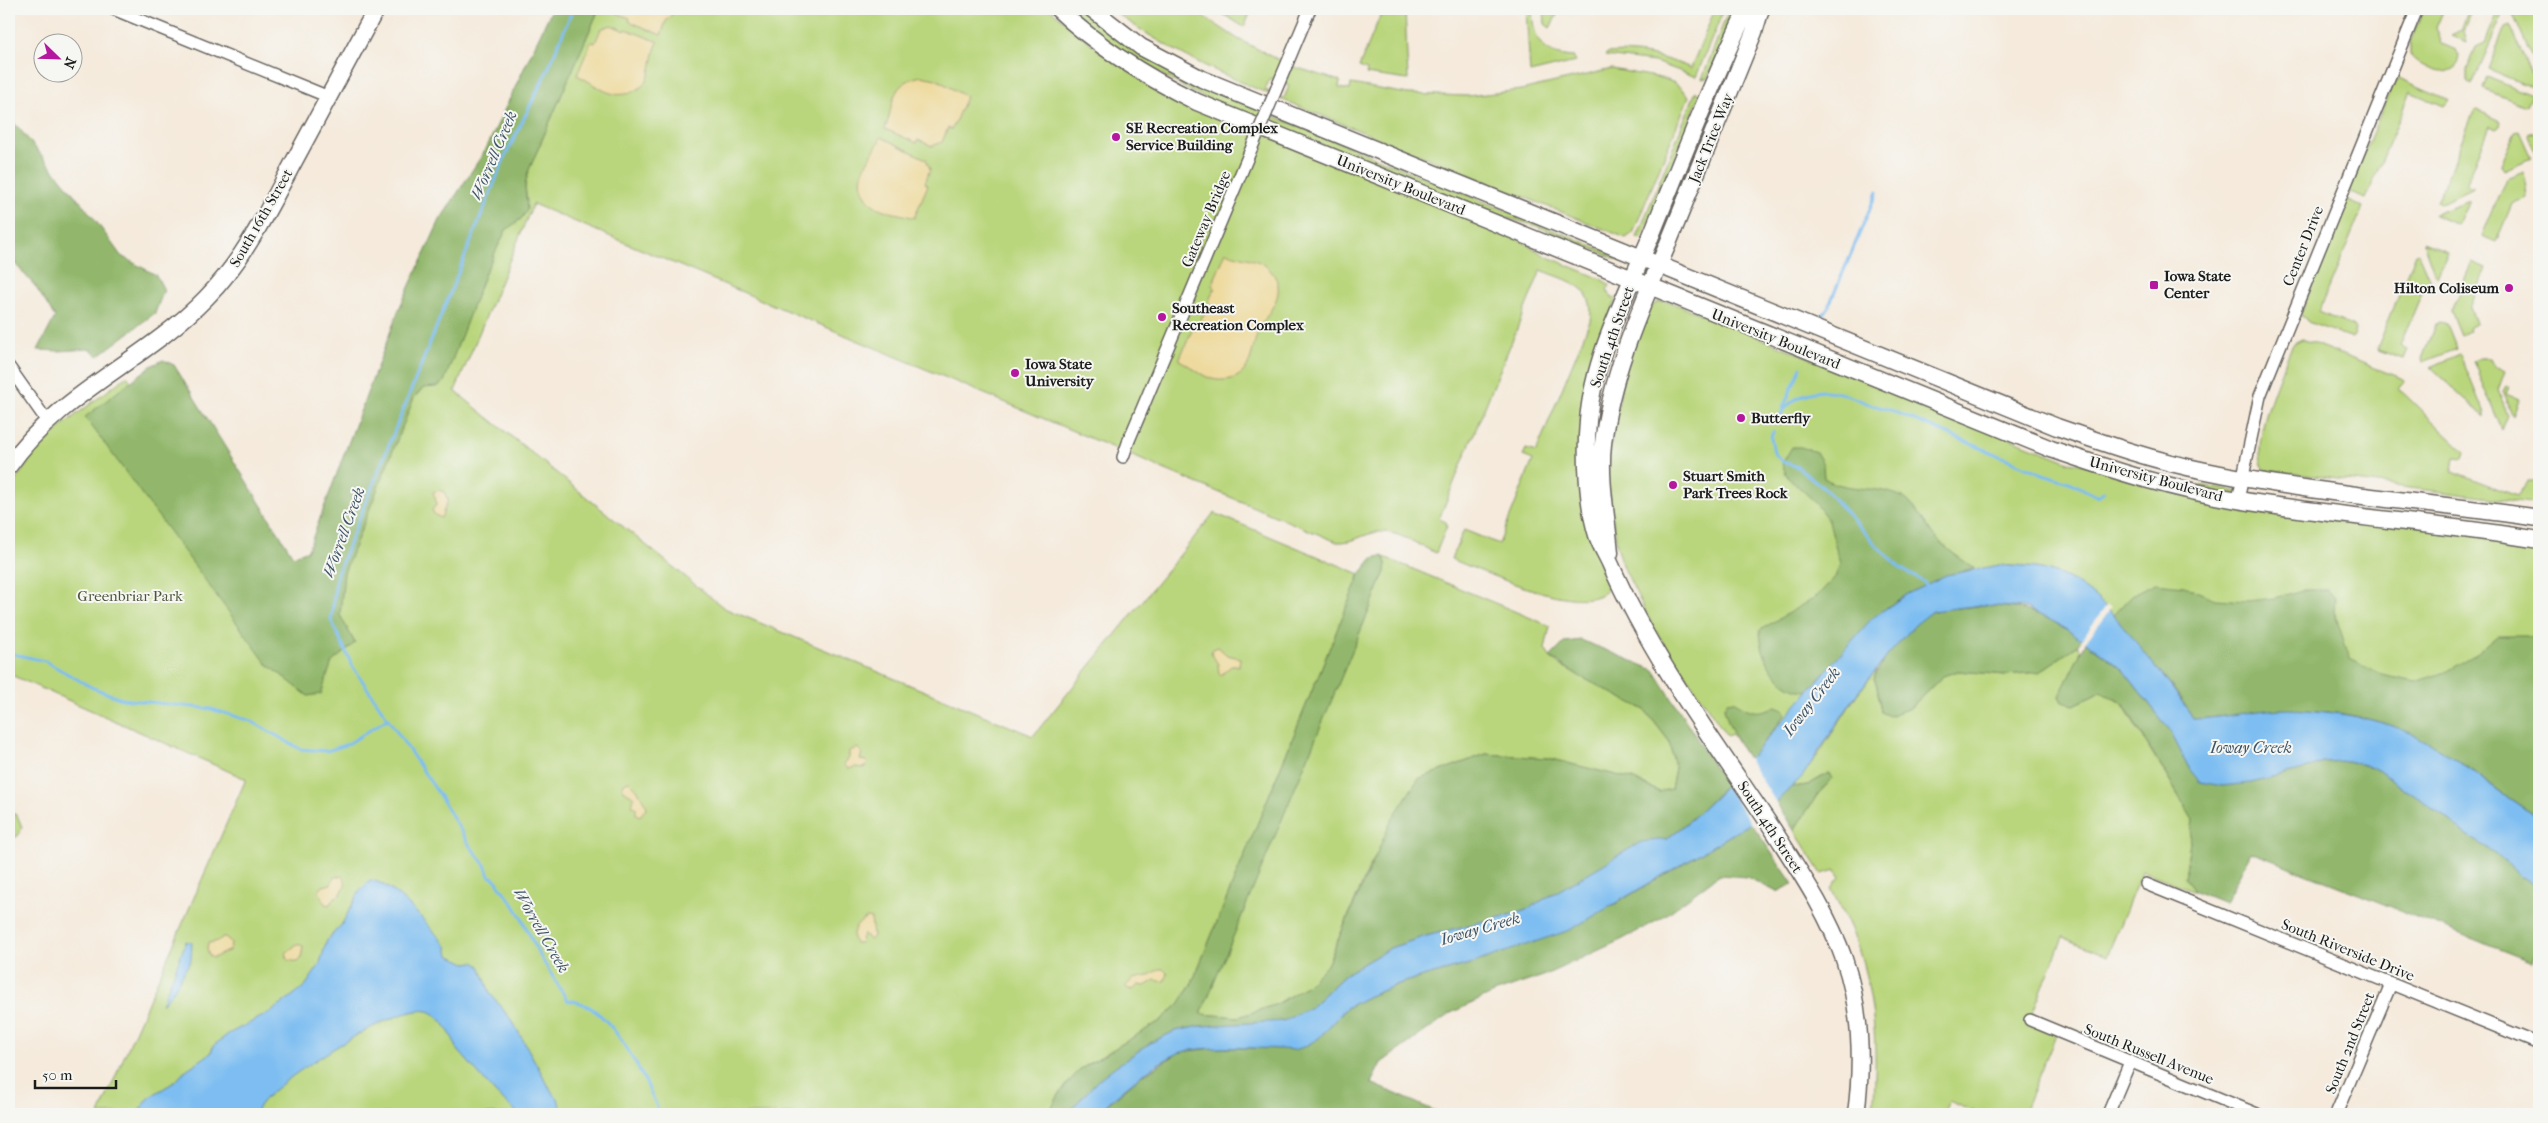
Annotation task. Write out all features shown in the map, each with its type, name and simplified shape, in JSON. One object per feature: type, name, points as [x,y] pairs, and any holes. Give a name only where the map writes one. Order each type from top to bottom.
[{"type":"main road","name":"South 16th Street","points":[[9,466],[47,421],[72,400],[176,326],[208,297],[227,275],[266,213],[376,9]]},
{"type":"main road","name":"University Boulevard","points":[[1058,9],[1101,46],[1131,67],[1196,102],[1649,288],[2051,449],[2127,475],[2238,500],[2481,530],[2539,540]]},
{"type":"main road","name":"University Boulevard","points":[[1092,9],[1141,47],[1202,79],[2057,427],[2134,454],[2242,478],[2539,518]]},
{"type":"main road","name":"Jack Trice Way","points":[[1641,258],[1710,90],[1747,9]]},
{"type":"main road","name":"Jack Trice Way","points":[[1659,266],[1761,9]]},
{"type":"main road","name":"South 4th Street","points":[[1641,258],[1600,365],[1588,421],[1591,505],[1597,535],[1634,616],[1780,840],[1830,923],[1844,959],[1853,991],[1859,1030],[1860,1084],[1856,1114]]},
{"type":"main road","name":"South 4th Street","points":[[1610,563],[1602,492],[1603,444],[1616,376],[1659,266]]},
{"type":"street","points":[[113,9],[328,97]]},
{"type":"street","name":"Gateway Bridge","points":[[1122,457],[1310,9]]},
{"type":"street","name":"Center Drive","points":[[2238,500],[2254,417],[2268,375],[2416,9]]},
{"type":"street","points":[[9,366],[47,421]]},
{"type":"street","name":"South Riverside Drive","points":[[2146,884],[2539,1044]]},
{"type":"street","name":"South 2nd Street","points":[[2336,1114],[2390,984]]},
{"type":"street","name":"South Russell Avenue","points":[[2030,1020],[2257,1114]]},
{"type":"street","points":[[2108,1114],[2130,1062]]},
{"type":"green space","points":[[552,9],[599,9],[528,172],[525,186],[527,210],[522,218],[506,230],[485,273],[444,382],[437,387],[423,388],[414,398],[344,573],[340,615],[355,643],[332,662],[321,694],[308,696],[267,664],[85,417],[151,366],[163,360],[174,365],[293,556],[308,550],[399,309],[440,220],[486,149]]},
{"type":"green space","name":"Greenbriar Park","points":[[599,9],[1050,9],[1110,59],[1520,240],[1546,256],[1601,279],[1610,285],[1607,289],[1611,297],[1616,298],[1593,367],[1591,535],[1607,589],[1595,597],[1578,599],[1556,596],[1507,581],[1451,559],[1464,530],[1499,544],[1533,460],[1523,456],[1526,449],[1536,452],[1590,321],[1591,309],[1589,299],[1584,292],[1570,281],[1541,270],[1439,519],[1446,522],[1447,526],[1436,553],[1408,539],[1385,532],[1337,542],[533,204],[455,391],[724,608],[1033,736],[1214,513],[1360,574],[1192,983],[1179,1005],[1160,1021],[1079,1070],[1060,1093],[1048,1114],[99,1114],[246,779],[9,674],[9,490],[34,454],[64,424],[127,376],[306,639],[417,359],[466,319],[485,273],[506,230],[522,218],[527,202],[525,186],[528,172]]},
{"type":"green space","points":[[1069,9],[1083,9],[1097,21],[1262,111],[1259,120],[1192,92],[1117,48]]},
{"type":"green space","points":[[1111,9],[1192,9],[1238,39],[1283,62],[1275,80],[1270,78],[1265,90],[1270,92],[1269,94],[1187,57],[1130,23]]},
{"type":"green space","points":[[1215,9],[1252,9],[1244,27]]},
{"type":"green space","points":[[1383,9],[1405,9],[1408,80],[1366,74],[1367,70],[1359,67]]},
{"type":"green space","points":[[1526,9],[1532,9],[1534,29],[1541,44],[1554,53],[1574,57],[1575,62],[1530,73]]},
{"type":"green space","points":[[1544,9],[1551,9],[1550,12],[1557,15],[1550,28],[1545,24]]},
{"type":"green space","points":[[1715,9],[1724,9],[1696,77],[1655,62],[1605,56],[1607,53],[1618,52],[1639,54],[1660,58],[1691,68]]},
{"type":"green space","points":[[1729,9],[1741,9],[1707,78],[1702,79]]},
{"type":"green space","points":[[2424,9],[2444,9],[2436,28],[2442,44],[2456,50],[2459,56],[2456,65],[2451,70],[2445,72],[2429,69],[2421,65],[2410,55],[2410,42]]},
{"type":"green space","points":[[2469,9],[2473,9],[2464,31],[2467,42],[2451,35],[2461,30]]},
{"type":"green space","points":[[2499,9],[2504,11],[2472,85],[2467,81],[2467,70],[2476,47],[2485,43]]},
{"type":"green space","points":[[2513,9],[2523,9],[2539,15],[2539,75],[2512,12]]},
{"type":"green space","points":[[2510,25],[2535,83],[2533,88],[2488,69],[2505,27]]},
{"type":"green space","points":[[1291,66],[1340,81],[1339,88],[1350,90],[1351,84],[1408,94],[1468,96],[1521,90],[1612,69],[1661,78],[1675,83],[1689,96],[1633,233],[1626,238],[1278,98],[1284,98],[1289,86],[1284,84]]},
{"type":"green space","points":[[2487,77],[2531,95],[2526,106],[2483,89]]},
{"type":"green space","points":[[2399,78],[2449,100],[2444,106],[2410,92],[2366,199],[2348,192],[2391,88]]},
{"type":"green space","points":[[1696,91],[1700,95],[1640,239],[1637,237]]},
{"type":"green space","points":[[2477,110],[2501,121],[2500,126],[2496,129],[2490,126],[2466,185],[2473,188],[2439,204],[2437,202],[2474,111]]},
{"type":"green space","points":[[1271,115],[1620,257],[1619,260],[1534,225],[1499,216],[1268,123]]},
{"type":"green space","points":[[9,119],[18,127],[93,217],[121,256],[156,275],[164,290],[155,313],[98,356],[90,349],[38,350],[55,317],[35,286],[9,257]]},
{"type":"green space","points":[[2519,131],[2531,158],[2504,170],[2501,165],[2515,132]]},
{"type":"green space","points":[[2529,132],[2539,135],[2539,156],[2536,154],[2528,135]]},
{"type":"green space","points":[[2524,171],[2527,197],[2512,204],[2496,242],[2482,236],[2506,178]]},
{"type":"green space","points":[[2346,199],[2363,207],[2319,312],[2354,327],[2355,330],[2352,338],[2310,323],[2300,316]]},
{"type":"green space","points":[[2469,201],[2458,225],[2434,215],[2434,214]]},
{"type":"green space","points":[[2423,242],[2448,252],[2437,277],[2435,275]]},
{"type":"green space","points":[[2418,253],[2433,288],[2432,291],[2424,288],[2400,345],[2407,349],[2403,359],[2378,350],[2378,346]]},
{"type":"green space","points":[[2472,262],[2486,268],[2470,308],[2476,323],[2468,328],[2469,331],[2461,335],[2451,311]]},
{"type":"green space","points":[[1668,301],[2069,462],[2539,545],[2539,818],[2511,801],[2136,640],[2099,600],[2066,577],[2040,569],[1999,565],[1795,708],[1749,760],[1732,734],[1727,736],[1653,627],[1624,568],[1617,546],[1606,471],[1625,367],[1650,308],[1658,302]]},
{"type":"green space","points":[[2440,322],[2447,324],[2457,349],[2423,362],[2422,359],[2435,325]]},
{"type":"green space","points":[[2302,339],[2403,379],[2404,381],[2398,388],[2465,452],[2463,458],[2454,457],[2452,471],[2517,496],[2528,481],[2539,481],[2539,504],[2265,470],[2261,459],[2260,445],[2267,410],[2291,348],[2294,343]]},
{"type":"green space","points":[[2460,354],[2484,413],[2484,417],[2431,367]]},
{"type":"green space","points":[[2480,358],[2491,358],[2495,366],[2505,371],[2498,390],[2508,415],[2502,430],[2473,361]]},
{"type":"green space","points":[[2505,386],[2508,387],[2505,394],[2519,400],[2513,416],[2502,391]]},
{"type":"green space","points":[[1792,447],[1801,447],[1816,452],[1823,464],[1824,478],[1833,483],[1884,491],[1904,498],[1912,505],[1939,541],[1974,568],[1946,576],[1907,594],[1886,608],[1808,691],[1788,685],[1773,671],[1763,651],[1760,630],[1817,596],[1835,577],[1840,564],[1829,521],[1814,501],[1787,476],[1782,464]]},
{"type":"green space","points":[[1384,557],[1550,626],[1545,649],[1550,657],[1558,664],[1645,710],[1669,741],[1675,768],[1671,789],[1660,792],[1632,779],[1547,758],[1486,754],[1418,779],[1369,868],[1327,965],[1306,986],[1277,1004],[1239,1017],[1200,1014],[1385,572],[1386,563]]},
{"type":"green space","points":[[1384,557],[1386,563],[1385,572],[1201,1014],[1239,1017],[1277,1004],[1306,986],[1327,965],[1392,819],[1418,779],[1486,754],[1547,758],[1632,779],[1659,792],[1671,789],[1675,768],[1669,741],[1645,710],[1579,676],[1550,657],[1565,642],[1581,640],[1654,670],[1726,785],[1694,817],[1667,839],[1641,843],[1524,911],[1426,936],[1390,948],[1347,973],[1311,1007],[1283,1021],[1201,1026],[1175,1031],[1152,1042],[1099,1079],[1067,1114],[1048,1114],[1060,1093],[1079,1070],[1160,1021],[1179,1004],[1192,983],[1360,574],[1373,558]]},
{"type":"green space","points":[[2155,583],[2184,586],[2215,599],[2248,601],[2275,598],[2302,590],[2328,590],[2335,598],[2334,611],[2350,659],[2382,675],[2415,682],[2445,672],[2478,653],[2498,636],[2525,636],[2539,640],[2539,818],[2448,754],[2415,736],[2386,724],[2339,713],[2308,710],[2268,711],[2194,719],[2176,692],[2113,615],[2132,595]]},
{"type":"green space","points":[[1981,605],[2012,608],[2035,613],[2082,639],[2077,646],[2039,672],[2006,675],[1958,671],[1943,676],[1910,708],[1889,716],[1881,712],[1874,679],[1883,662],[1909,630],[1935,611]]},
{"type":"green space","points":[[2086,642],[2123,670],[2169,729],[2190,770],[2251,783],[2300,771],[2323,762],[2347,761],[2373,767],[2440,813],[2465,834],[2497,854],[2519,875],[2539,887],[2539,945],[2532,962],[2251,852],[2225,903],[2195,891],[2185,878],[2193,820],[2123,703],[2101,692],[2074,705],[2062,702],[2059,696]]},
{"type":"green space","points":[[2077,646],[2081,649],[2079,659],[2059,696],[2062,702],[2074,705],[2101,692],[2122,703],[2193,820],[2185,878],[2195,891],[2142,871],[2107,956],[2063,937],[2030,1019],[2057,1032],[2023,1114],[1980,1114],[1949,1101],[1943,1114],[1873,1114],[1875,1043],[1870,998],[1866,975],[1851,929],[1831,888],[1840,877],[1835,870],[1822,874],[1794,830],[1818,794],[1832,779],[1828,773],[1808,785],[1791,787],[1818,755],[1856,696],[1877,669],[1874,679],[1881,712],[1910,708],[1943,676],[1958,671],[2006,675],[2039,672]]},
{"type":"green space","points":[[1733,701],[1754,711],[1763,711],[1776,706],[1783,709],[1786,714],[1749,760],[1734,735],[1724,708],[1727,702]]},
{"type":"green space","points":[[1829,773],[1832,779],[1818,794],[1794,830],[1776,802],[1791,787],[1808,785]]},
{"type":"green space","points":[[9,812],[17,815],[22,827],[18,836],[9,840]]},
{"type":"green space","points":[[1751,823],[1793,884],[1777,892],[1747,877],[1719,875],[1662,918],[1623,939],[1543,976],[1494,993],[1451,1013],[1381,1063],[1371,1083],[1442,1114],[1096,1114],[1138,1078],[1180,1052],[1214,1048],[1263,1048],[1319,1038],[1346,1008],[1369,996],[1401,983],[1473,963],[1534,941],[1615,904]]},
{"type":"sand","points":[[614,9],[677,9],[666,21],[661,35],[629,21],[630,18],[616,13]]},
{"type":"sand","points":[[611,25],[658,42],[649,76],[636,91],[625,94],[610,93],[577,75],[591,42],[595,43],[601,29]]},
{"type":"sand","points":[[921,76],[936,79],[966,97],[952,129],[948,128],[942,142],[932,146],[918,140],[917,143],[885,129],[894,96],[898,90],[903,84]]},
{"type":"sand","points":[[881,137],[926,159],[930,169],[925,183],[928,185],[914,218],[876,207],[868,199],[862,188],[862,173]]},
{"type":"sand","points":[[1226,252],[1267,266],[1276,279],[1278,295],[1258,332],[1249,363],[1245,369],[1233,378],[1218,380],[1211,379],[1179,360],[1193,328],[1197,329],[1203,315],[1213,311],[1209,301],[1215,287],[1212,285]]},
{"type":"sand","points":[[439,490],[444,492],[448,500],[441,518],[435,515],[432,510],[437,504],[433,492]]},
{"type":"sand","points":[[1218,647],[1227,655],[1240,658],[1239,666],[1231,666],[1221,675],[1218,664],[1211,653],[1213,649]]},
{"type":"sand","points":[[857,748],[862,752],[860,760],[866,761],[868,764],[864,768],[855,767],[848,769],[844,764],[849,758],[849,751]]},
{"type":"sand","points":[[629,781],[637,789],[647,807],[640,816],[636,814],[636,807],[632,806],[634,797],[622,789],[624,783]]},
{"type":"sand","points":[[342,876],[346,883],[341,894],[334,898],[329,905],[325,904],[319,891],[323,886],[331,884],[334,877]]},
{"type":"sand","points":[[867,918],[871,919],[873,936],[870,940],[863,934],[860,943],[855,943],[853,936],[855,929]]},
{"type":"sand","points":[[222,937],[231,942],[230,950],[213,958],[209,956],[208,943],[219,941]]},
{"type":"sand","points":[[297,944],[303,946],[301,959],[298,962],[288,960],[286,953]]},
{"type":"sand","points":[[1159,969],[1163,969],[1168,974],[1164,982],[1155,980],[1145,986],[1138,985],[1133,990],[1126,988],[1133,979],[1148,976]]},
{"type":"water","name":"Ioway Creek","points":[[1999,565],[2046,570],[2067,578],[2094,596],[2128,632],[2194,719],[2279,709],[2323,712],[2356,716],[2387,724],[2417,736],[2433,745],[2539,818],[2539,887],[2519,875],[2497,854],[2465,834],[2440,813],[2373,767],[2347,761],[2323,762],[2300,771],[2251,783],[2222,786],[2200,782],[2190,770],[2169,729],[2123,670],[2096,649],[2058,624],[2026,608],[1981,605],[1933,611],[1915,625],[1856,695],[1802,777],[1758,819],[1570,930],[1473,963],[1401,983],[1369,996],[1346,1008],[1319,1038],[1304,1047],[1294,1050],[1217,1048],[1188,1050],[1179,1053],[1145,1072],[1096,1114],[1067,1114],[1099,1079],[1113,1068],[1152,1042],[1175,1031],[1201,1026],[1283,1021],[1311,1007],[1347,973],[1390,948],[1426,936],[1524,911],[1641,842],[1667,839],[1694,817],[1723,789],[1872,618],[1907,594],[1946,575]]},
{"type":"water","points":[[371,880],[391,889],[412,908],[447,946],[449,955],[466,963],[474,962],[480,966],[490,993],[513,1022],[552,1092],[558,1098],[562,1114],[519,1114],[496,1094],[457,1049],[439,1018],[431,1012],[417,1011],[372,1027],[322,1056],[268,1096],[260,1104],[255,1114],[136,1114],[151,1096],[176,1081],[186,1070],[211,1053],[213,1046],[228,1034],[271,1012],[305,986],[319,966],[327,940],[342,924],[360,890]]},
{"type":"water","points":[[186,941],[192,943],[191,960],[172,993],[162,1004]]},
{"type":"pier","points":[[2107,605],[2111,608],[2084,644],[2080,641]]},
{"type":"pier","points":[[1748,758],[1777,804],[1752,825],[1724,782]]},
{"type":"waterway","name":"Worrell Creek","points":[[573,9],[548,69],[504,159],[337,574],[331,620],[353,667],[438,793],[470,846],[485,865],[489,876],[497,881],[516,908],[540,956],[567,1000],[585,1005],[597,1012],[608,1023],[630,1053],[648,1086],[660,1114]]},
{"type":"waterway","points":[[1823,315],[1828,308],[1877,192]]},
{"type":"waterway","points":[[1783,408],[1801,367]]},
{"type":"waterway","points":[[1779,418],[1789,404],[1804,395],[1827,391],[1838,392],[1888,409],[2043,474],[2072,483],[2098,497],[2104,491]]},
{"type":"waterway","points":[[1773,432],[1771,437],[1774,453],[1783,462],[1798,467],[1825,489],[1877,546],[1900,568],[1924,582],[1928,587]]},
{"type":"waterway","points":[[9,653],[45,661],[91,687],[122,699],[211,709],[251,721],[300,749],[327,751],[348,744],[387,719]]},
{"type":"place","name":"SE Recreation Complex Service Building","points":[[1116,137]]},
{"type":"place","name":"Iowa State Center","points":[[2154,285]]},
{"type":"place","name":"Hilton Coliseum","points":[[2509,288]]},
{"type":"place","name":"Southeast Recreation Complex","points":[[1162,317]]},
{"type":"place","name":"Iowa State University","points":[[1015,373]]},
{"type":"place","name":"Butterfly","points":[[1741,418]]},
{"type":"place","name":"Stuart Smith Park Trees Rock","points":[[1673,485]]}]
